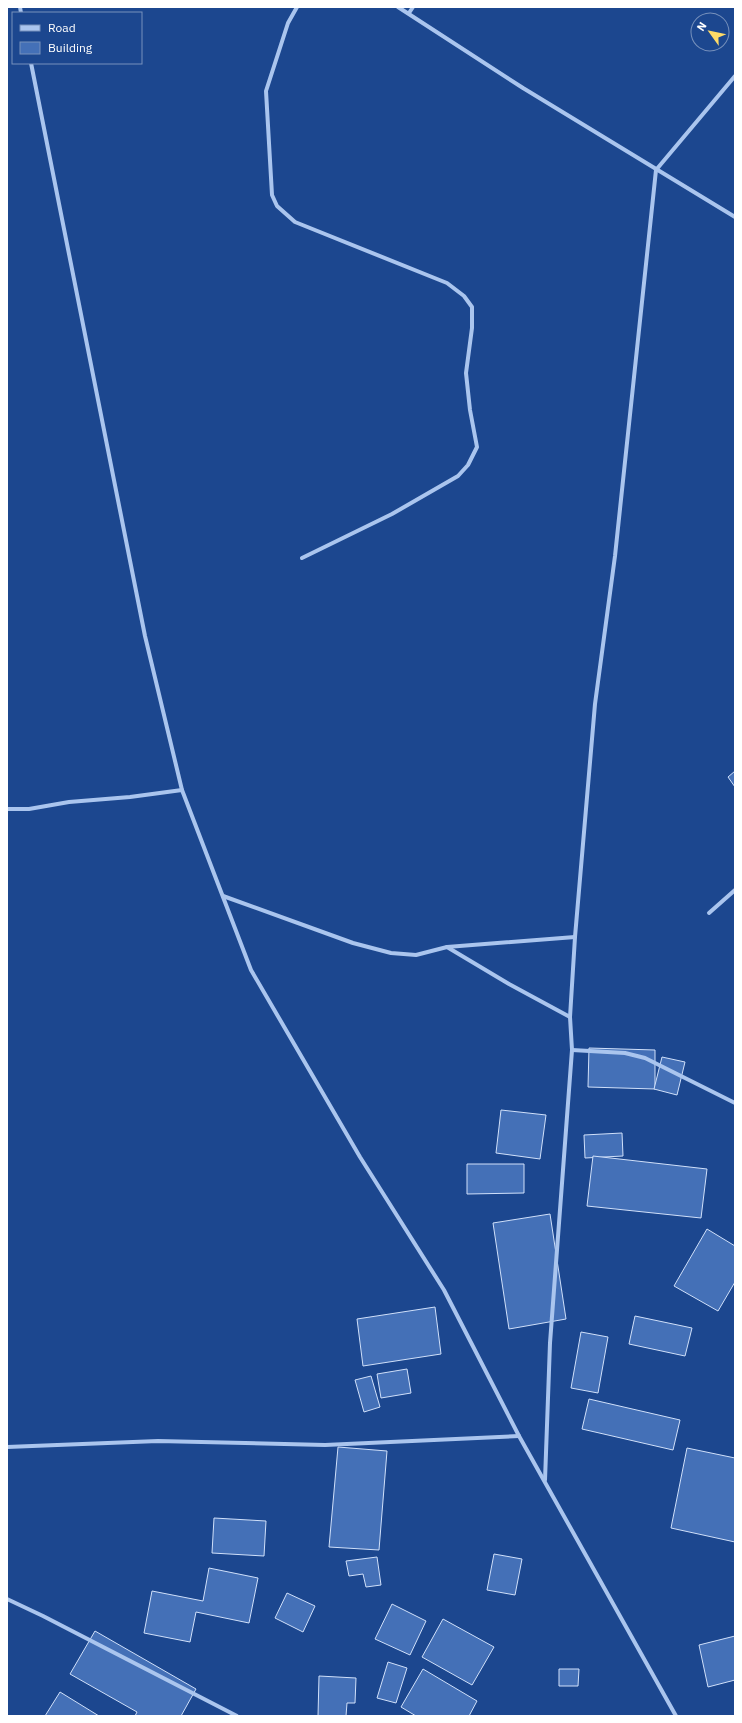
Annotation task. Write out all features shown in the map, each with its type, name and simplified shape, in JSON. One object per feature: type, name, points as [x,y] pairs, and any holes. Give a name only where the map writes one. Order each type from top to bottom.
[{"type":"street","points":[[297,7],[288,23],[266,91],[272,195],[277,206],[295,222],[447,283],[464,296],[472,307],[472,328],[466,373],[470,410],[477,448],[468,465],[458,476],[392,514],[302,558]]},
{"type":"street","points":[[398,7],[523,88],[735,217]]},
{"type":"street","points":[[408,13],[413,7]]},
{"type":"street","points":[[31,64],[145,636],[182,790],[224,896],[251,970],[360,1157],[444,1290],[519,1436],[676,1716]]},
{"type":"street","points":[[545,1481],[550,1343],[572,1050],[570,1017],[575,938],[595,704],[615,556],[656,170],[735,76]]},
{"type":"street","points":[[7,808],[29,809],[69,802],[130,797],[182,790]]},
{"type":"street","points":[[709,913],[735,890]]},
{"type":"street","points":[[224,896],[302,923],[353,943],[391,953],[416,955],[447,947],[575,938]]},
{"type":"street","points":[[447,947],[509,984],[570,1017]]},
{"type":"street","points":[[572,1050],[625,1053],[644,1058],[735,1102]]},
{"type":"street","points":[[7,1447],[158,1441],[325,1445],[519,1436]]},
{"type":"street","points":[[7,1599],[237,1716]]},
{"type":"building","points":[[735,771],[735,787],[728,777]]},
{"type":"building","points":[[589,1048],[655,1050],[655,1089],[588,1087]]},
{"type":"building","points":[[662,1057],[685,1062],[677,1095],[654,1089]]},
{"type":"building","points":[[501,1110],[546,1115],[540,1159],[496,1153]]},
{"type":"building","points":[[622,1133],[623,1156],[585,1158],[584,1135]]},
{"type":"building","points":[[593,1156],[707,1169],[701,1218],[587,1206]]},
{"type":"building","points":[[467,1164],[524,1164],[524,1193],[467,1194]]},
{"type":"building","points":[[550,1214],[566,1319],[509,1329],[493,1223]]},
{"type":"building","points":[[707,1229],[735,1246],[735,1282],[718,1311],[674,1286]]},
{"type":"building","points":[[435,1307],[441,1354],[363,1366],[357,1319]]},
{"type":"building","points":[[635,1316],[692,1328],[685,1356],[629,1344]]},
{"type":"building","points":[[581,1332],[608,1337],[598,1393],[571,1388]]},
{"type":"building","points":[[407,1369],[411,1393],[381,1398],[377,1374]]},
{"type":"building","points":[[371,1376],[380,1407],[364,1412],[355,1380]]},
{"type":"building","points":[[589,1399],[680,1420],[673,1450],[582,1429]]},
{"type":"building","points":[[338,1447],[387,1451],[379,1550],[329,1547]]},
{"type":"building","points":[[687,1448],[735,1458],[735,1542],[671,1528]]},
{"type":"building","points":[[214,1518],[266,1521],[264,1556],[212,1553]]},
{"type":"building","points":[[494,1554],[522,1559],[515,1595],[487,1590]]},
{"type":"building","points":[[377,1557],[381,1585],[366,1587],[363,1574],[349,1576],[346,1561]]},
{"type":"building","points":[[209,1568],[258,1578],[249,1623],[196,1612],[190,1642],[144,1633],[152,1591],[203,1601]]},
{"type":"building","points":[[287,1593],[315,1606],[303,1632],[275,1618]]},
{"type":"building","points":[[392,1604],[426,1621],[410,1655],[375,1639]]},
{"type":"building","points":[[443,1619],[494,1647],[472,1685],[422,1657]]},
{"type":"building","points":[[95,1631],[196,1689],[181,1716],[135,1716],[137,1712],[70,1674]]},
{"type":"building","points":[[735,1636],[735,1680],[708,1687],[699,1645]]},
{"type":"building","points":[[388,1662],[407,1668],[396,1703],[377,1698]]},
{"type":"building","points":[[423,1669],[477,1701],[469,1716],[416,1716],[401,1707]]},
{"type":"building","points":[[559,1669],[579,1669],[578,1686],[559,1686]]},
{"type":"building","points":[[319,1676],[356,1678],[355,1703],[347,1703],[346,1716],[318,1716]]},
{"type":"building","points":[[60,1692],[99,1716],[45,1716]]}]
